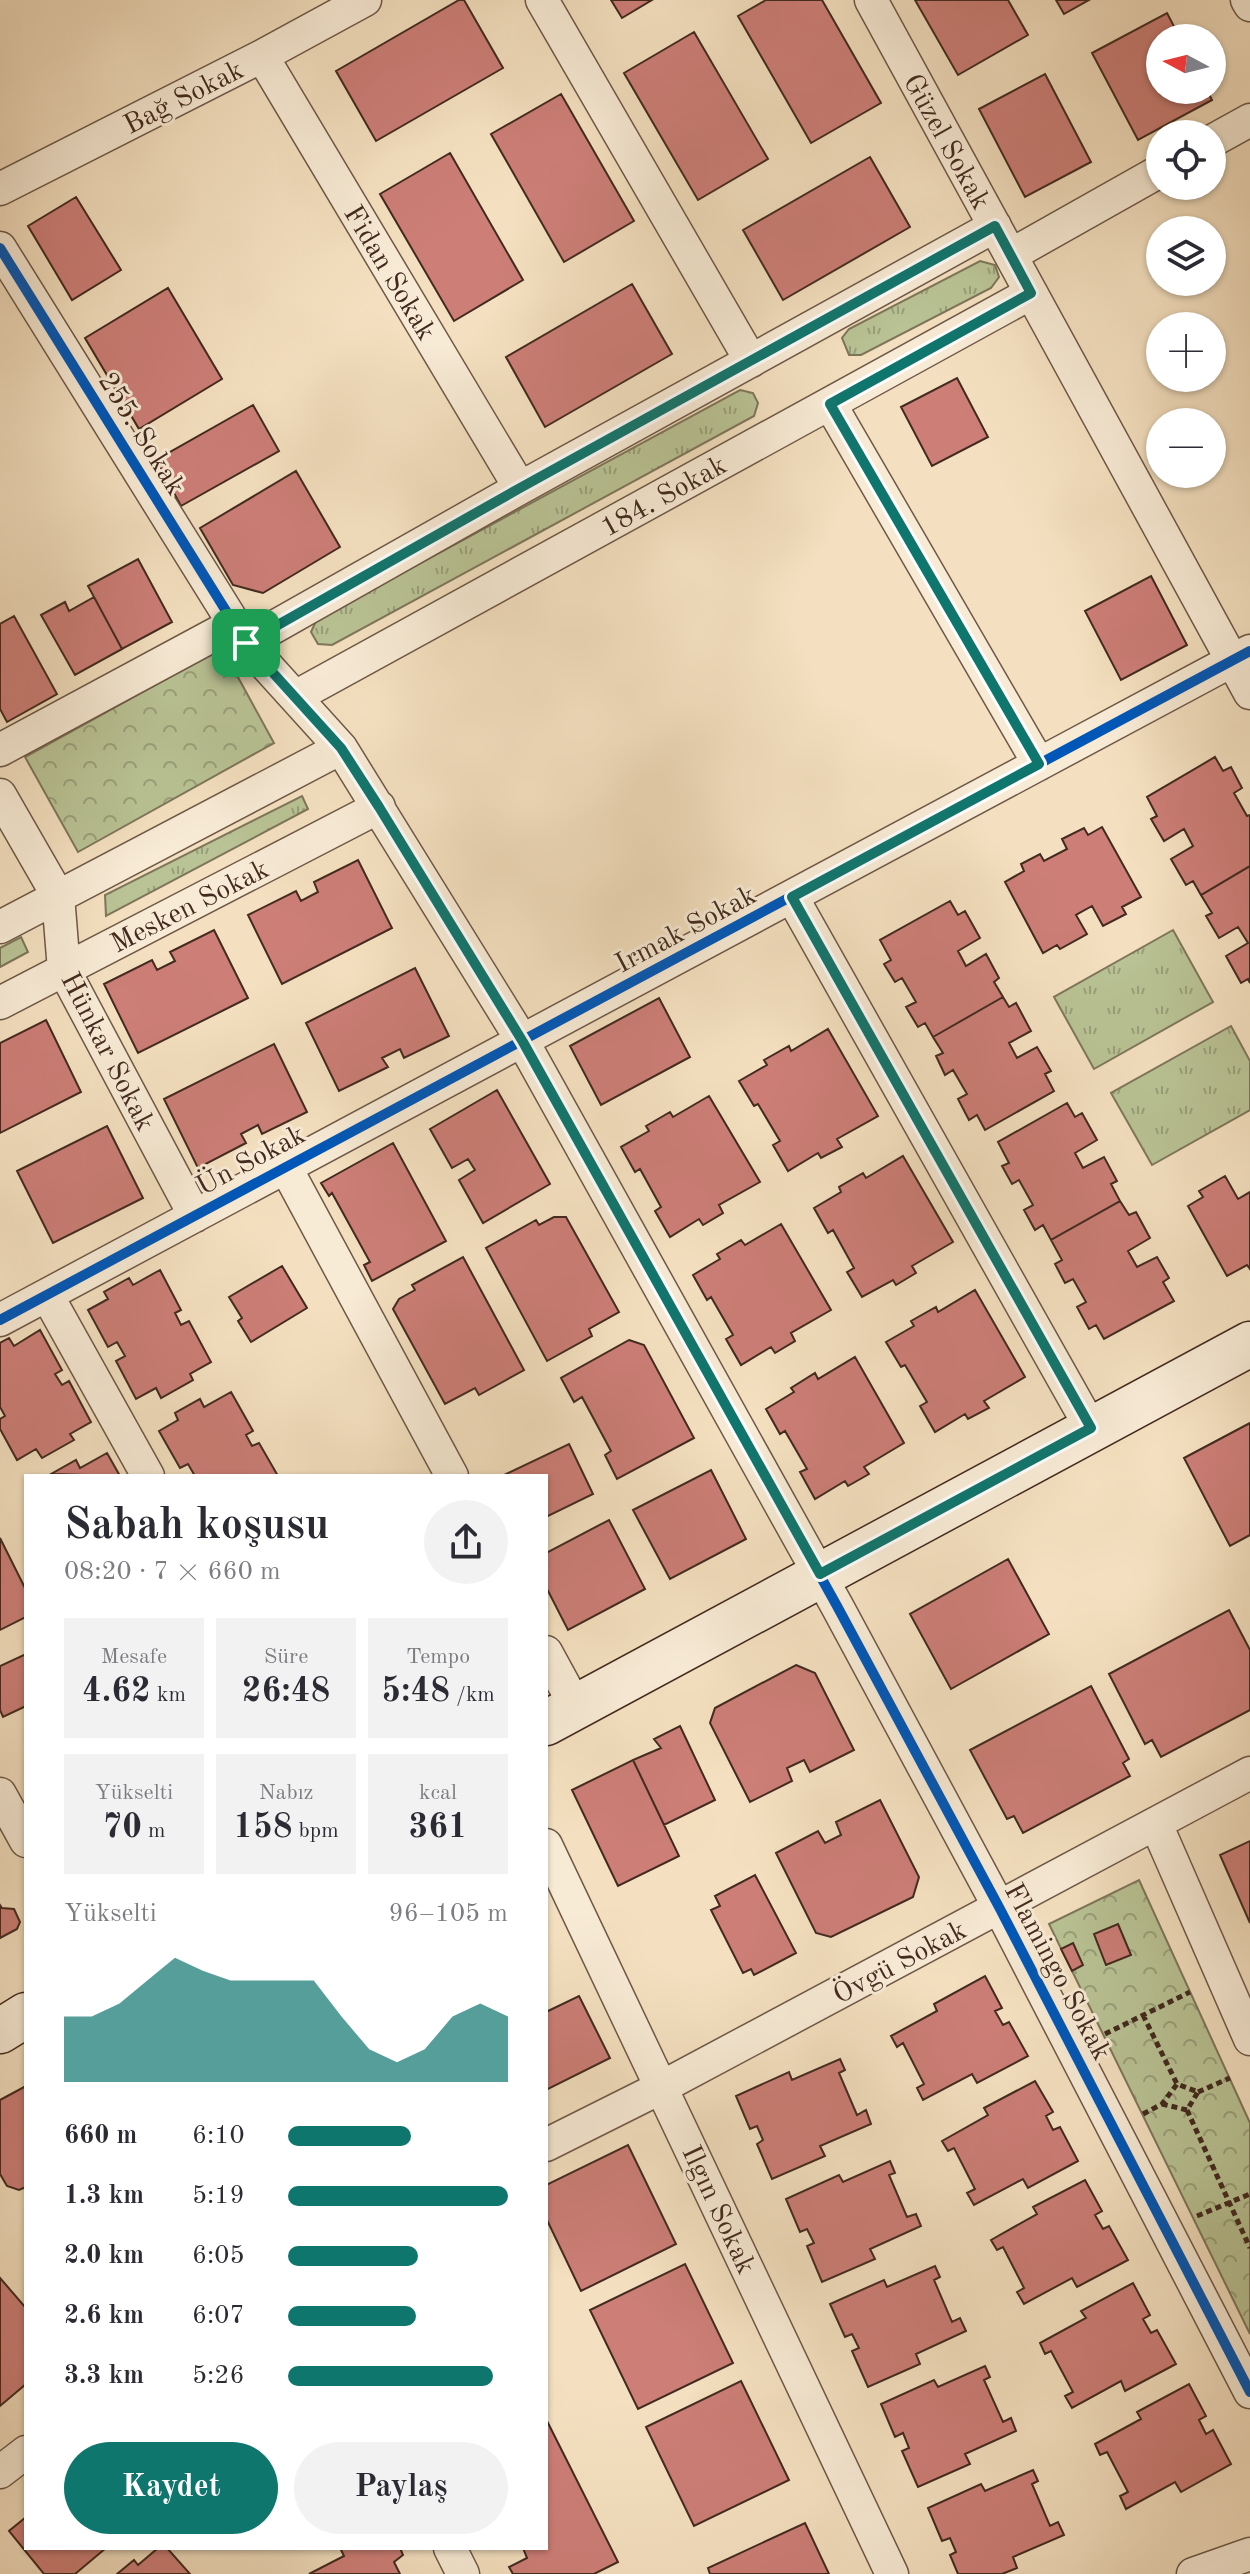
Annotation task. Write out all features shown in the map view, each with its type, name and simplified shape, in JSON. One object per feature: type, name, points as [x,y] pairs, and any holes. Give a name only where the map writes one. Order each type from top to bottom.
[{"type":"main road","points":[[561,1715],[1250,1344]]},
{"type":"main road","points":[[0,2031],[24,2016]]},
{"type":"street","name":"Bağ Sokak","points":[[0,189],[365,0]]},
{"type":"street","points":[[542,0],[751,361]]},
{"type":"street","name":"Güzel Sokak","points":[[871,0],[1031,293],[1241,656],[1250,693]]},
{"type":"street","points":[[1247,0],[1250,5]]},
{"type":"street","name":"Fidan Sokak","points":[[262,56],[520,488]]},
{"type":"street","points":[[1226,133],[1250,120]]},
{"type":"street","points":[[1011,255],[1146,179]]},
{"type":"street","points":[[0,750],[240,633],[520,488],[995,226]]},
{"type":"street","name":"255. Sokak","points":[[0,248],[240,633],[341,748],[523,1042]]},
{"type":"street","name":"184. Sokak","points":[[295,697],[1031,293]]},
{"type":"street","points":[[830,404],[1039,764]]},
{"type":"street","name":"Irmak Sokak","points":[[523,1042],[1241,656]]},
{"type":"street","points":[[0,927],[341,748]]},
{"type":"street","name":"Hünkar Sokak","points":[[0,795],[58,896],[64,970],[195,1216]]},
{"type":"street","name":"Mesken Sokak","points":[[0,1003],[379,807]]},
{"type":"street","points":[[792,897],[1091,1428]]},
{"type":"street","name":"Ün Sokak","points":[[0,1320],[523,1042]]},
{"type":"street","name":"Flamingo Sokak","points":[[523,1042],[820,1574],[999,1907],[1250,2392]]},
{"type":"street","points":[[286,1168],[451,1474]]},
{"type":"street","points":[[47,1295],[147,1474]]},
{"type":"street","points":[[548,1660],[561,1715]]},
{"type":"street","name":"Övgü Sokak","points":[[548,2144],[662,2087],[1250,1773]]},
{"type":"street","points":[[0,1794],[24,1837]]},
{"type":"street","points":[[1156,1824],[1250,2039]]},
{"type":"street","name":"Ilgın Sokak","points":[[548,1849],[892,2574]]},
{"type":"street","points":[[0,2472],[24,2454]]},
{"type":"street","points":[[451,2550],[463,2574]]},
{"type":"street","points":[[1193,2574],[1250,2554]]},
{"type":"path","points":[[1073,2050],[1190,1992]]},
{"type":"path","points":[[1143,2015],[1177,2084],[1198,2092]]},
{"type":"path","points":[[1187,2110],[1198,2092],[1230,2078]]},
{"type":"path","points":[[1142,2115],[1162,2104],[1177,2084]]},
{"type":"path","points":[[1162,2104],[1187,2110]]},
{"type":"path","points":[[1187,2110],[1250,2248]]},
{"type":"path","points":[[1193,2218],[1250,2194]]},
{"type":"green space","points":[[980,261],[995,265],[999,277],[991,288],[861,355],[849,355],[842,338],[849,329]]},
{"type":"green space","points":[[740,390],[753,393],[758,403],[754,416],[332,645],[318,644],[311,632],[317,619]]},
{"type":"green space","points":[[222,648],[274,743],[78,852],[25,757]]},
{"type":"green space","points":[[302,796],[308,809],[106,916],[105,895]]},
{"type":"green space","points":[[1173,930],[1213,1002],[1094,1069],[1054,997]]},
{"type":"green space","points":[[21,937],[28,952],[0,967],[0,948]]},
{"type":"green space","points":[[1231,1026],[1250,1061],[1250,1110],[1152,1165],[1111,1093]]},
{"type":"green space","points":[[1139,1880],[1250,2123],[1250,2334],[1049,1924]]},
{"type":"building","points":[[459,0],[464,0],[503,68],[376,141],[336,71]]},
{"type":"building","points":[[611,0],[652,0],[622,18]]},
{"type":"building","points":[[766,0],[822,0],[881,103],[811,143],[738,16]]},
{"type":"building","points":[[915,0],[1008,0],[1028,35],[958,75]]},
{"type":"building","points":[[1056,0],[1089,0],[1064,14]]},
{"type":"building","points":[[1167,13],[1173,24],[1146,24]]},
{"type":"building","points":[[1146,24],[1146,104],[1205,104],[1175,120],[1146,120],[1146,136],[1138,140],[1092,53]]},
{"type":"building","points":[[694,32],[768,159],[698,200],[624,73]]},
{"type":"building","points":[[1045,74],[1091,162],[1025,197],[979,109]]},
{"type":"building","points":[[561,94],[634,221],[564,262],[491,134]]},
{"type":"building","points":[[450,153],[523,280],[454,321],[380,194]]},
{"type":"building","points":[[870,157],[910,227],[783,300],[743,230]]},
{"type":"building","points":[[76,197],[121,270],[72,300],[28,226]]},
{"type":"building","points":[[632,284],[672,354],[545,427],[506,357]]},
{"type":"building","points":[[168,288],[222,379],[139,429],[85,338]]},
{"type":"building","points":[[957,378],[988,437],[932,466],[901,407]]},
{"type":"building","points":[[253,405],[279,451],[181,506],[156,460]]},
{"type":"building","points":[[296,471],[340,547],[263,593],[233,585],[200,528]]},
{"type":"building","points":[[138,559],[172,622],[122,649],[88,586]]},
{"type":"building","points":[[1151,576],[1187,645],[1121,680],[1085,611]]},
{"type":"building","points":[[94,597],[122,649],[75,675],[41,615],[65,602],[69,611]]},
{"type":"building","points":[[14,616],[57,694],[7,722],[0,709],[0,624]]},
{"type":"building","points":[[1215,757],[1223,771],[1231,767],[1242,788],[1234,793],[1247,816],[1250,815],[1250,866],[1201,895],[1193,881],[1186,885],[1171,859],[1193,846],[1184,829],[1164,841],[1151,819],[1157,816],[1147,797]]},
{"type":"building","points":[[1102,827],[1141,897],[1122,907],[1126,914],[1103,926],[1092,906],[1076,915],[1087,934],[1060,949],[1057,945],[1043,953],[1005,882],[1024,871],[1021,864],[1040,854],[1044,861],[1067,849],[1062,839],[1084,828],[1088,835]]},
{"type":"building","points":[[358,860],[392,928],[282,984],[248,915],[296,891],[301,901],[318,892],[314,882]]},
{"type":"building","points":[[1250,866],[1250,983],[1248,979],[1241,983],[1226,956],[1248,943],[1238,927],[1219,938],[1206,916],[1212,913],[1201,895]]},
{"type":"building","points":[[950,901],[958,915],[965,911],[980,938],[958,951],[966,966],[986,954],[999,978],[994,982],[1003,997],[933,1037],[925,1023],[918,1027],[906,1007],[916,1002],[902,978],[895,982],[884,964],[891,960],[880,940]]},
{"type":"building","points":[[214,930],[248,998],[138,1053],[104,984],[152,960],[157,970],[175,961],[170,952]]},
{"type":"building","points":[[415,968],[449,1036],[404,1058],[400,1049],[382,1058],[388,1067],[339,1091],[306,1023]]},
{"type":"building","points":[[1003,997],[1009,1007],[1016,1003],[1031,1031],[1009,1043],[1017,1058],[1037,1047],[1051,1071],[1045,1074],[1054,1091],[985,1130],[977,1115],[969,1120],[958,1099],[967,1094],[953,1070],[945,1075],[936,1056],[943,1053],[933,1037]]},
{"type":"building","points":[[659,998],[690,1057],[601,1105],[570,1046]]},
{"type":"building","points":[[46,1020],[81,1092],[0,1133],[0,1043]]},
{"type":"building","points":[[828,1029],[878,1116],[837,1139],[842,1147],[821,1158],[818,1153],[788,1171],[773,1145],[780,1141],[758,1104],[754,1106],[739,1081],[767,1065],[764,1060],[789,1046],[791,1051]]},
{"type":"building","points":[[274,1044],[307,1112],[262,1134],[258,1125],[241,1134],[246,1143],[198,1168],[164,1099]]},
{"type":"building","points":[[497,1090],[550,1184],[483,1223],[459,1180],[475,1170],[468,1159],[452,1168],[430,1129]]},
{"type":"building","points":[[709,1096],[760,1182],[719,1205],[723,1213],[703,1225],[699,1219],[670,1237],[655,1211],[661,1207],[640,1169],[635,1172],[621,1147],[649,1131],[646,1126],[670,1112],[673,1117]]},
{"type":"building","points":[[1067,1103],[1075,1117],[1082,1113],[1097,1140],[1075,1153],[1083,1168],[1104,1157],[1117,1181],[1111,1184],[1120,1201],[1051,1240],[1043,1225],[1035,1230],[1024,1210],[1033,1205],[1019,1180],[1012,1184],[1002,1166],[1009,1163],[998,1142]]},
{"type":"building","points":[[107,1126],[143,1198],[53,1243],[17,1171]]},
{"type":"building","points":[[393,1143],[446,1241],[372,1281],[364,1265],[370,1262],[332,1193],[329,1196],[321,1183]]},
{"type":"building","points":[[903,1156],[953,1242],[912,1266],[916,1273],[896,1285],[893,1280],[862,1297],[847,1272],[854,1268],[833,1230],[828,1233],[814,1208],[841,1192],[839,1187],[863,1173],[866,1178]]},
{"type":"building","points":[[1225,1176],[1238,1199],[1250,1192],[1250,1269],[1247,1265],[1227,1276],[1188,1206],[1203,1197],[1199,1191]]},
{"type":"building","points":[[1120,1201],[1129,1215],[1136,1212],[1150,1238],[1128,1251],[1137,1267],[1157,1257],[1169,1278],[1163,1282],[1174,1301],[1104,1339],[1096,1325],[1089,1329],[1077,1307],[1086,1302],[1073,1279],[1065,1283],[1055,1264],[1062,1260],[1051,1240]]},
{"type":"building","points":[[554,1217],[566,1217],[619,1312],[589,1329],[592,1336],[547,1361],[486,1248],[536,1220],[539,1225]]},
{"type":"building","points":[[781,1224],[831,1310],[791,1333],[795,1341],[775,1353],[771,1347],[741,1365],[726,1339],[733,1335],[711,1297],[707,1300],[693,1275],[720,1259],[717,1254],[741,1240],[745,1245]]},
{"type":"building","points":[[463,1257],[524,1370],[479,1395],[475,1388],[445,1404],[393,1309],[399,1299],[415,1290],[412,1285]]},
{"type":"building","points":[[282,1266],[307,1308],[251,1342],[238,1321],[242,1318],[229,1297]]},
{"type":"building","points":[[160,1270],[181,1310],[175,1313],[181,1325],[189,1321],[211,1362],[190,1374],[193,1380],[161,1398],[156,1388],[136,1399],[116,1361],[125,1356],[117,1342],[108,1347],[88,1310],[108,1299],[104,1292],[129,1278],[133,1285]]},
{"type":"building","points":[[975,1290],[1025,1377],[984,1401],[989,1408],[968,1419],[965,1414],[935,1432],[920,1406],[927,1402],[905,1365],[901,1367],[886,1342],[914,1326],[911,1321],[936,1307],[938,1312]]},
{"type":"building","points":[[40,1330],[62,1370],[55,1374],[62,1385],[69,1381],[91,1422],[70,1434],[74,1440],[42,1458],[36,1449],[17,1460],[0,1429],[0,1419],[5,1416],[0,1407],[0,1343],[9,1338],[14,1346]]},
{"type":"building","points":[[629,1340],[644,1345],[694,1438],[617,1479],[605,1455],[611,1451],[582,1397],[574,1402],[561,1378]]},
{"type":"building","points":[[855,1357],[904,1443],[864,1467],[869,1474],[848,1486],[845,1481],[815,1499],[800,1472],[807,1469],[785,1431],[780,1434],[766,1409],[794,1392],[791,1388],[815,1373],[818,1379]]},
{"type":"building","points":[[231,1392],[253,1431],[246,1435],[252,1446],[259,1443],[277,1474],[194,1474],[188,1464],[180,1468],[159,1431],[178,1420],[175,1413],[200,1399],[204,1407]]},
{"type":"building","points":[[1250,1423],[1250,1535],[1230,1546],[1184,1458]]},
{"type":"building","points":[[569,1444],[593,1494],[548,1516],[548,1474],[506,1474]]},
{"type":"building","points":[[107,1453],[119,1474],[51,1474],[76,1460],[80,1468]]},
{"type":"building","points":[[711,1470],[746,1539],[670,1579],[633,1510]]},
{"type":"building","points":[[609,1520],[645,1589],[568,1630],[548,1591],[548,1552]]},
{"type":"building","points":[[0,1538],[24,1586],[24,1618],[0,1630]]},
{"type":"building","points":[[1008,1559],[1049,1634],[951,1689],[910,1614]]},
{"type":"building","points":[[1229,1610],[1250,1650],[1250,1710],[1161,1757],[1152,1740],[1145,1744],[1109,1674]]},
{"type":"building","points":[[24,1655],[24,1707],[3,1717],[0,1710],[0,1666]]},
{"type":"building","points":[[796,1665],[815,1673],[854,1750],[810,1772],[804,1760],[787,1768],[792,1781],[750,1802],[710,1723],[715,1708]]},
{"type":"building","points":[[1091,1686],[1129,1759],[1123,1763],[1130,1776],[1023,1833],[1014,1816],[1007,1819],[970,1750]]},
{"type":"building","points":[[680,1726],[715,1800],[664,1825],[633,1760],[661,1748],[654,1739]]},
{"type":"building","points":[[633,1760],[679,1856],[618,1886],[572,1790]]},
{"type":"building","points":[[880,1800],[919,1877],[913,1897],[831,1937],[816,1933],[776,1853],[818,1831],[825,1843],[841,1835],[836,1822]]},
{"type":"building","points":[[1250,1841],[1250,1923],[1220,1855]]},
{"type":"building","points":[[755,1875],[796,1953],[754,1975],[751,1969],[743,1973],[711,1910],[720,1906],[715,1896]]},
{"type":"building","points":[[0,1905],[14,1909],[20,1922],[17,1929],[0,1938]]},
{"type":"building","points":[[1118,1924],[1131,1955],[1106,1965],[1094,1934]]},
{"type":"building","points":[[1073,1943],[1083,1965],[1072,1971],[1061,1949]]},
{"type":"building","points":[[985,1976],[1002,2008],[995,2011],[1003,2025],[1009,2022],[1028,2056],[977,2083],[972,2074],[923,2100],[917,2088],[924,2084],[903,2043],[897,2047],[891,2036],[937,2011],[934,2004]]},
{"type":"building","points":[[579,1996],[610,2058],[548,2089],[548,2011]]},
{"type":"building","points":[[840,2059],[845,2070],[839,2073],[857,2115],[866,2110],[871,2124],[820,2146],[825,2156],[772,2179],[757,2144],[763,2140],[757,2126],[750,2129],[736,2096],[789,2072],[792,2080]]},
{"type":"building","points":[[1035,2081],[1053,2112],[1046,2116],[1053,2130],[1060,2127],[1078,2161],[1028,2188],[1023,2179],[974,2205],[967,2193],[975,2189],[954,2148],[948,2151],[942,2141],[988,2115],[984,2108]]},
{"type":"building","points":[[24,2087],[24,2188],[19,2190],[7,2186],[0,2174],[0,2100]]},
{"type":"building","points":[[628,2145],[676,2244],[581,2291],[548,2222],[548,2184]]},
{"type":"building","points":[[890,2161],[895,2173],[889,2175],[907,2217],[916,2214],[921,2226],[870,2249],[875,2259],[822,2282],[807,2246],[814,2243],[807,2229],[800,2232],[786,2199],[839,2175],[843,2182]]},
{"type":"building","points":[[1085,2180],[1102,2211],[1095,2215],[1103,2229],[1109,2226],[1128,2260],[1077,2287],[1072,2278],[1024,2304],[1017,2292],[1024,2288],[1003,2247],[997,2250],[991,2240],[1037,2214],[1033,2207]]},
{"type":"building","points":[[685,2264],[733,2363],[638,2409],[590,2310]]},
{"type":"building","points":[[935,2266],[940,2277],[934,2280],[952,2322],[960,2318],[966,2331],[916,2354],[920,2364],[868,2387],[852,2351],[859,2348],[852,2334],[845,2337],[830,2304],[884,2280],[887,2287]]},
{"type":"building","points":[[0,2278],[24,2306],[24,2386],[0,2406]]},
{"type":"building","points":[[1133,2283],[1150,2315],[1143,2319],[1151,2333],[1157,2330],[1176,2364],[1125,2391],[1121,2381],[1072,2408],[1065,2396],[1073,2392],[1051,2351],[1045,2354],[1040,2343],[1086,2318],[1081,2311]]},
{"type":"building","points":[[985,2366],[990,2377],[984,2380],[1003,2422],[1011,2418],[1016,2431],[965,2454],[970,2464],[918,2487],[902,2451],[909,2448],[903,2433],[895,2437],[881,2404],[934,2380],[938,2387]]},
{"type":"building","points":[[741,2381],[789,2480],[694,2526],[646,2427]]},
{"type":"building","points":[[1189,2384],[1206,2416],[1199,2420],[1206,2434],[1213,2430],[1231,2464],[1181,2492],[1175,2482],[1126,2509],[1120,2496],[1128,2492],[1107,2452],[1100,2455],[1095,2444],[1141,2419],[1137,2412]]},
{"type":"building","points":[[548,2423],[618,2562],[594,2574],[513,2574],[509,2567],[527,2558],[524,2550],[548,2550]]},
{"type":"building","points":[[1033,2470],[1038,2481],[1032,2484],[1050,2526],[1058,2522],[1064,2535],[1013,2557],[1017,2568],[1002,2574],[958,2574],[950,2555],[956,2552],[950,2538],[942,2541],[928,2508],[981,2484],[985,2491]]},
{"type":"building","points":[[24,2519],[24,2549],[9,2531]]},
{"type":"building","points":[[805,2523],[829,2574],[710,2574],[708,2568]]},
{"type":"building","points":[[24,2550],[104,2550],[75,2574],[44,2574]]},
{"type":"building","points":[[156,2550],[169,2550],[190,2574],[117,2574],[134,2560],[138,2565]]},
{"type":"building","points":[[341,2550],[401,2550],[403,2555],[394,2562],[400,2574],[309,2574],[344,2556]]},
{"type":"cycle path","points":[[0,248],[246,643],[341,748],[523,1042],[837,1606],[999,1907],[1250,2392]]},
{"type":"cycle path","points":[[0,1320],[1250,651]]},
{"type":"route","points":[[995,226],[1031,293],[830,404],[1039,764],[792,897],[1091,1428],[820,1574],[523,1042],[379,807],[341,748],[246,643],[995,226]]}]
